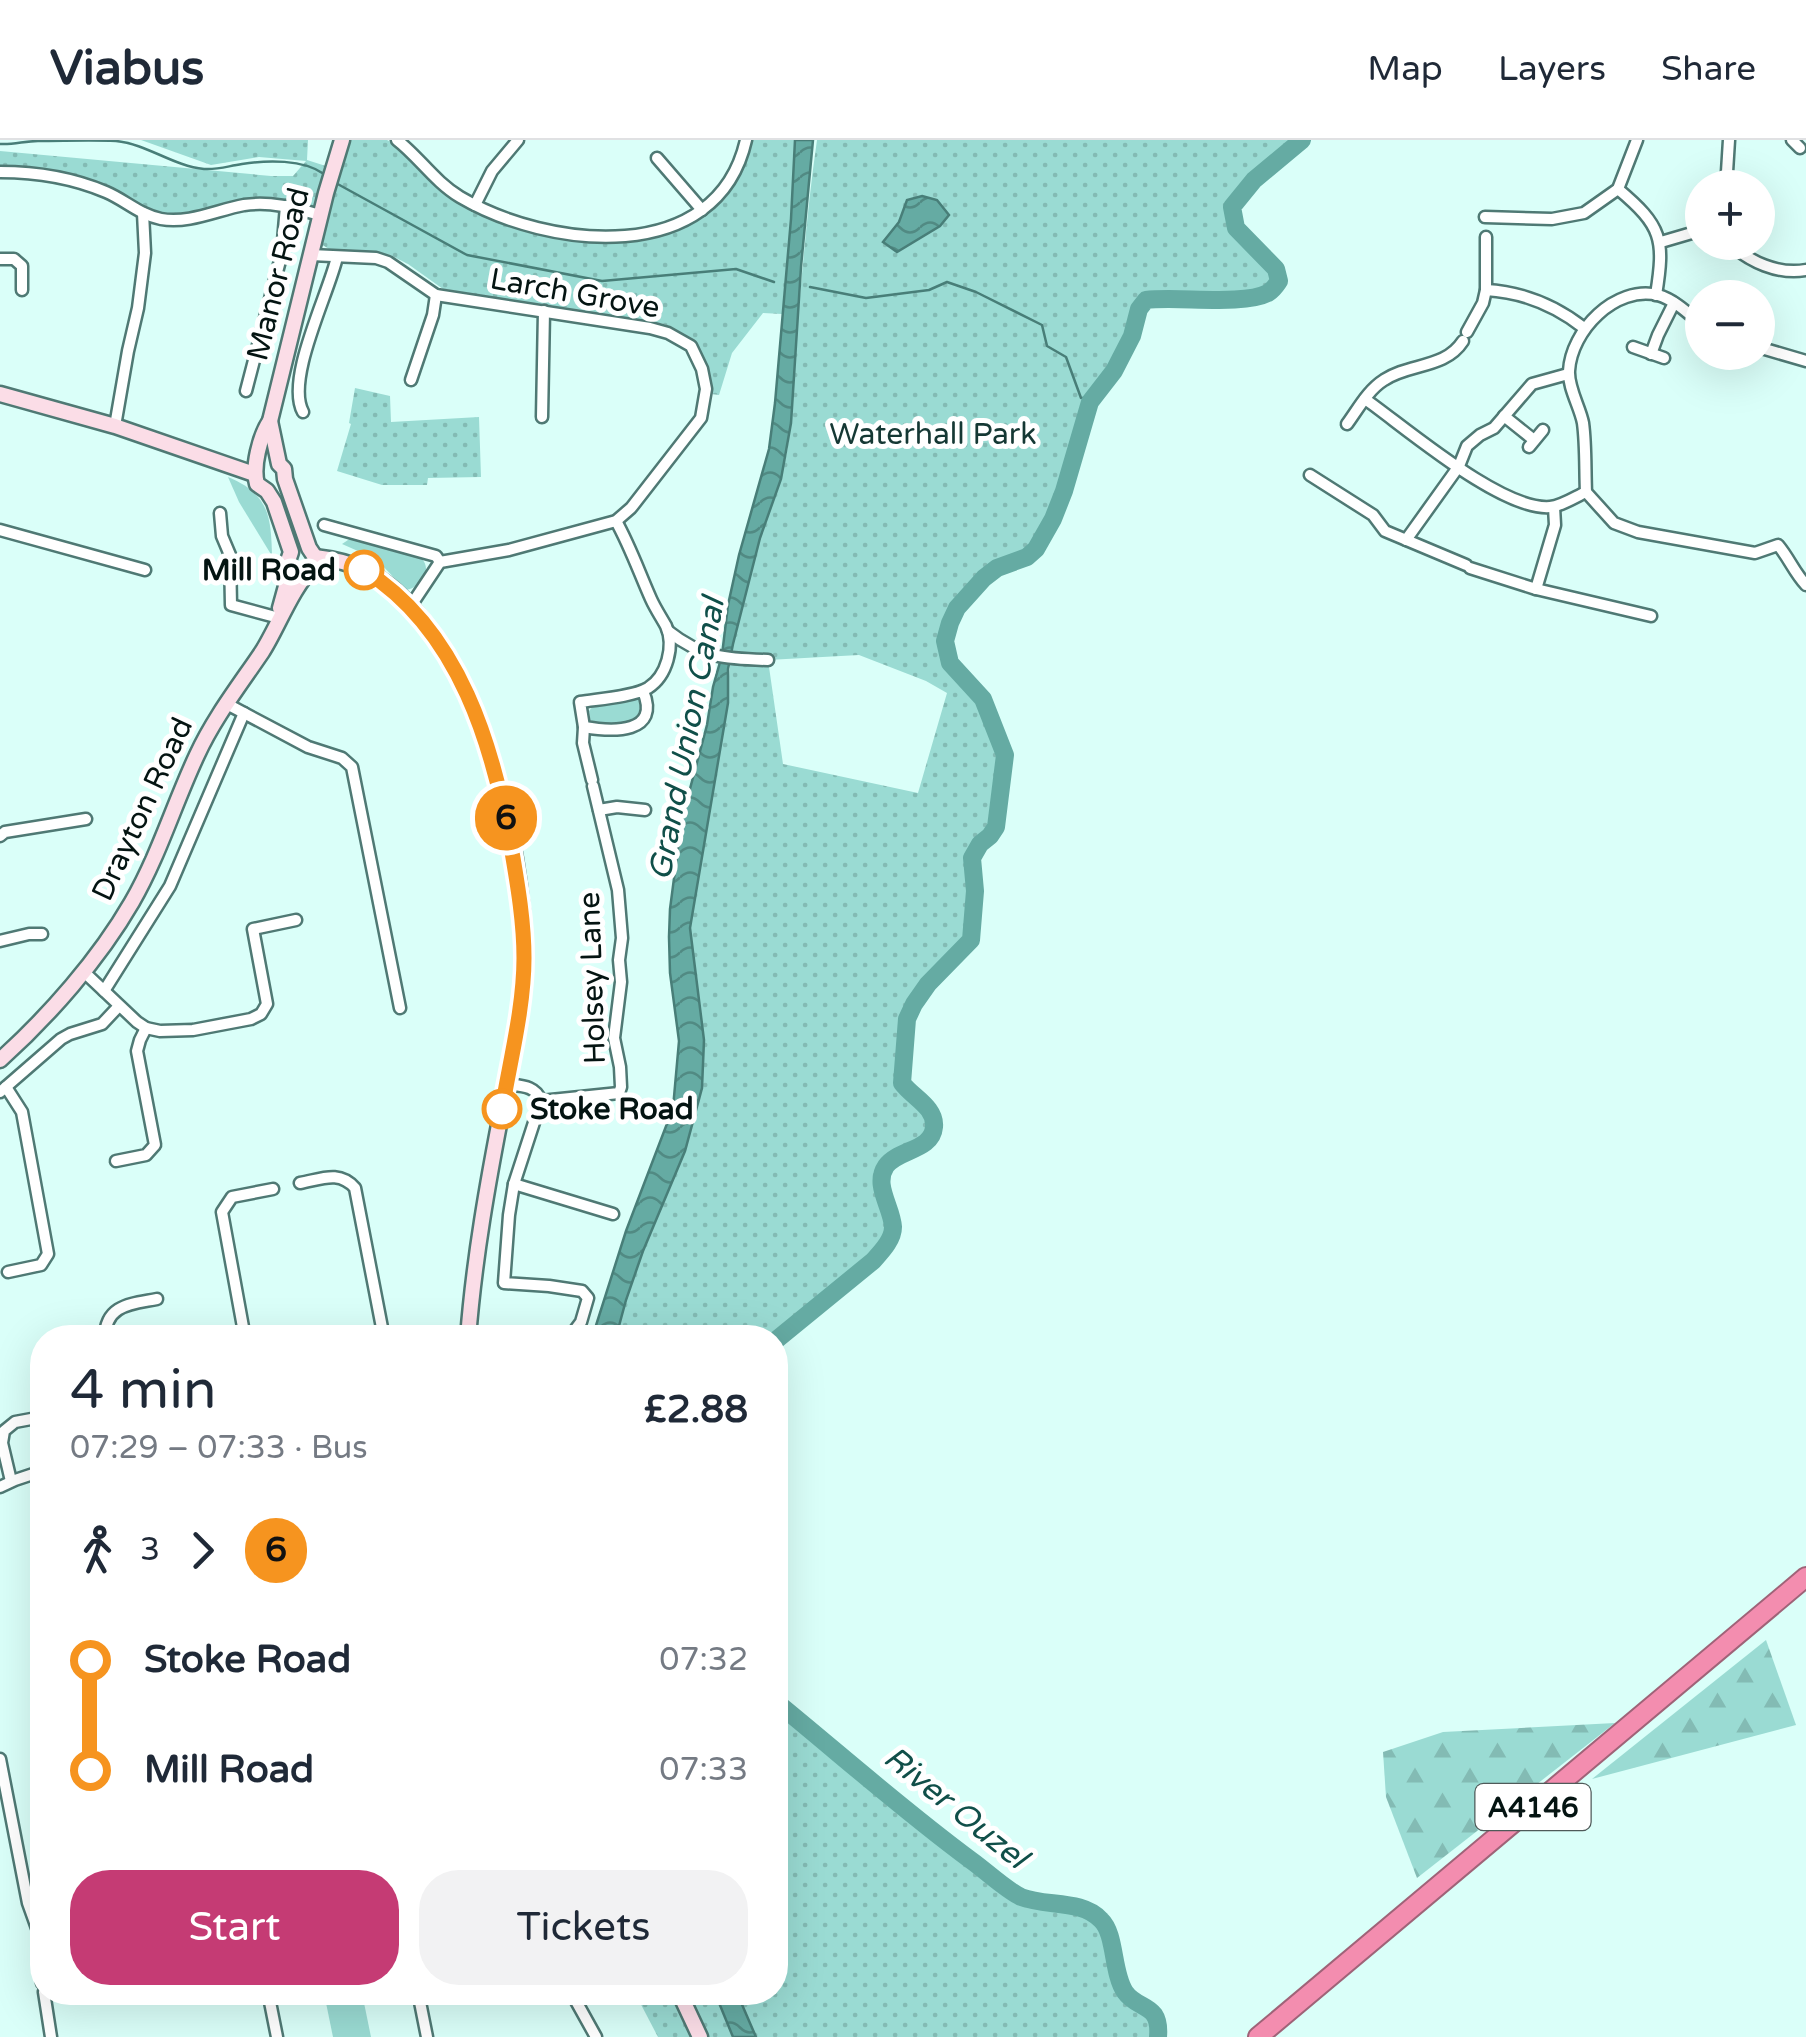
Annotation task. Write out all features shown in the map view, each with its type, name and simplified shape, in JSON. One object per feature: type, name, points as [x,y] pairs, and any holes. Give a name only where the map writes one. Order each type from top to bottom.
[{"type":"highway","name":"A4146","points":[[1258,2037],[1806,1577]]},
{"type":"street","name":"Manor Road","points":[[256,470],[342,140]]},
{"type":"street","points":[[397,140],[455,194],[475,205],[504,218],[594,236],[655,233],[702,210],[724,190],[742,160],[746,140]]},
{"type":"street","points":[[475,205],[492,171],[518,140]]},
{"type":"street","points":[[1485,217],[1552,219],[1584,212],[1618,188],[1637,140]]},
{"type":"street","points":[[1727,170],[1729,140]]},
{"type":"street","points":[[657,158],[702,210]]},
{"type":"street","points":[[0,172],[38,174],[84,184],[158,218],[177,220],[270,204],[320,215]]},
{"type":"street","points":[[1618,188],[1644,210],[1661,242],[1656,295]]},
{"type":"street","points":[[246,391],[282,253],[286,206]]},
{"type":"street","points":[[115,426],[138,308],[145,253],[143,213]]},
{"type":"street","points":[[1661,242],[1685,235]]},
{"type":"street","points":[[1348,424],[1374,387],[1386,378],[1446,359],[1456,351],[1486,290],[1486,237]]},
{"type":"street","name":"Larch Grove","points":[[311,255],[376,258],[396,266],[436,295],[650,328],[691,346],[706,388],[702,418],[631,508],[616,520]]},
{"type":"street","points":[[303,412],[298,396],[300,379],[318,308],[337,258]]},
{"type":"street","points":[[0,259],[14,259],[22,266],[22,290]]},
{"type":"street","points":[[1753,260],[1790,273],[1806,270]]},
{"type":"street","points":[[1486,290],[1504,291],[1562,310],[1584,328]]},
{"type":"street","points":[[412,380],[436,295]]},
{"type":"street","points":[[1685,312],[1656,295],[1628,297],[1611,305],[1584,328],[1568,374],[1583,425],[1586,492],[1614,523],[1638,532],[1755,554],[1778,545],[1806,584]]},
{"type":"street","points":[[1651,354],[1674,303]]},
{"type":"street","points":[[542,417],[544,311]]},
{"type":"street","points":[[1633,347],[1664,358]]},
{"type":"street","points":[[1775,352],[1806,361]]},
{"type":"street","points":[[1406,540],[1458,466],[1466,446],[1494,428],[1532,384],[1568,374]]},
{"type":"street","points":[[0,394],[256,470]]},
{"type":"street","points":[[1366,399],[1500,494],[1534,506],[1554,507],[1586,492]]},
{"type":"street","points":[[1504,416],[1532,444],[1542,430]]},
{"type":"street","name":"Manor Road","points":[[270,421],[280,464]]},
{"type":"street","points":[[256,470],[268,460],[284,469],[285,480],[312,552],[315,564],[308,573],[291,568],[288,561],[297,547],[312,552],[346,563],[364,570],[410,607],[439,642],[466,692],[490,760],[509,834],[520,903],[522,989],[476,1258],[469,1325]]},
{"type":"street","points":[[256,470],[257,484],[267,491],[291,552]]},
{"type":"street","points":[[1310,475],[1373,515],[1385,530],[1468,567],[1536,589],[1651,616]]},
{"type":"street","points":[[267,491],[278,488],[285,480]]},
{"type":"street","points":[[1536,589],[1555,525],[1554,507]]},
{"type":"street","points":[[220,513],[222,536],[230,555],[231,605],[280,617]]},
{"type":"street","points":[[410,607],[440,562],[509,550],[616,520],[668,631],[686,646],[716,656],[768,660]]},
{"type":"street","points":[[324,524],[436,556],[440,562]]},
{"type":"street","points":[[0,530],[145,570]]},
{"type":"street","name":"Drayton Road","points":[[0,1060],[83,971],[116,928],[141,886],[195,759],[280,617],[291,568]]},
{"type":"street","name":"Drayton Road","points":[[280,617],[308,573]]},
{"type":"street","points":[[643,691],[648,712],[637,726],[601,730],[584,727],[580,702],[643,691],[656,682],[666,667],[668,631]]},
{"type":"street","points":[[226,703],[308,746],[342,758],[353,770],[400,1008]]},
{"type":"street","name":"Drayton Road","points":[[104,991],[170,886],[244,713]]},
{"type":"street","name":"Holsey Lane","points":[[541,1101],[619,1092],[621,1087],[614,1038],[621,982],[618,890],[583,743],[584,727]]},
{"type":"street","points":[[599,810],[644,810]]},
{"type":"street","points":[[0,836],[86,819]]},
{"type":"street","points":[[83,971],[146,1028],[185,1031],[250,1019],[262,1014],[266,1007],[253,929],[296,920]]},
{"type":"street","points":[[0,941],[42,934]]},
{"type":"street","points":[[8,1272],[40,1265],[48,1254],[22,1112],[3,1089],[61,1039],[102,1024],[119,1006]]},
{"type":"street","points":[[116,1161],[146,1155],[155,1145],[138,1051],[146,1028]]},
{"type":"street","points":[[506,1084],[532,1089],[541,1101],[514,1184],[504,1283],[582,1291],[588,1298],[579,1325]]},
{"type":"street","points":[[300,1183],[337,1176],[347,1179],[355,1188],[381,1325]]},
{"type":"street","points":[[514,1184],[613,1214]]},
{"type":"street","points":[[243,1325],[222,1212],[232,1197],[273,1188]]},
{"type":"street","points":[[106,1325],[120,1307],[158,1298]]},
{"type":"street","points":[[30,1419],[15,1422],[4,1431],[2,1443],[6,1484],[30,1476]]},
{"type":"street","points":[[0,1759],[30,1912]]},
{"type":"street","points":[[46,2005],[51,2037]]},
{"type":"street","points":[[271,2005],[277,2037]]},
{"type":"street","points":[[421,2005],[428,2037]]},
{"type":"street","points":[[578,2005],[596,2037]]},
{"type":"street","points":[[685,2005],[700,2037]]},
{"type":"green space","points":[[141,140],[308,140],[307,160],[332,168],[347,140],[387,140],[452,199],[493,220],[545,234],[624,240],[675,229],[722,202],[740,173],[751,140],[795,140],[782,314],[763,313],[732,353],[719,395],[711,394],[698,352],[664,324],[443,289],[390,255],[332,251],[321,244],[329,211],[262,200],[185,215],[161,214],[92,181],[0,168],[0,151],[271,176],[293,176],[306,161],[259,157],[211,165]]},
{"type":"green space","name":"Waterhall Park","points":[[817,140],[1302,140],[1254,180],[1232,207],[1236,228],[1276,269],[1279,281],[1266,292],[1249,298],[1168,297],[1142,305],[1122,358],[1089,404],[1062,496],[1045,535],[1029,555],[980,580],[957,609],[947,630],[945,650],[952,667],[979,694],[998,732],[1004,751],[1004,778],[996,827],[972,858],[975,891],[971,940],[928,984],[907,1019],[902,1083],[928,1108],[934,1127],[927,1141],[891,1160],[883,1173],[893,1227],[889,1241],[873,1261],[788,1330],[788,1325],[619,1325],[643,1251],[685,1151],[704,1059],[690,928],[738,620],[787,452]],"holes":[[[859,655],[947,693],[918,793],[783,764],[768,660]]]},
{"type":"green space","points":[[355,388],[390,396],[391,422],[479,417],[481,477],[428,478],[427,485],[382,485],[337,471],[351,424]]},
{"type":"green space","points":[[228,477],[260,499],[268,518],[272,556],[239,502]]},
{"type":"green space","points":[[351,538],[419,556],[426,566],[424,576],[406,590],[376,559],[342,544]]},
{"type":"green space","points":[[641,697],[644,713],[636,723],[602,725],[590,720],[589,711],[594,705]]},
{"type":"green space","points":[[1766,1640],[1796,1725],[1592,1779]]},
{"type":"green space","points":[[788,1712],[1009,1890],[1031,1900],[1093,1913],[1110,1935],[1125,1992],[1152,2012],[1158,2026],[1158,2037],[756,2037],[742,2005],[788,2005]]},
{"type":"green space","points":[[1615,1723],[1417,1878],[1386,1797],[1383,1752],[1443,1732]]},
{"type":"green space","points":[[326,2005],[364,2005],[371,2037],[333,2037]]},
{"type":"green space","points":[[641,2005],[720,2005],[733,2037],[658,2037]]},
{"type":"water","points":[[795,140],[813,140],[791,423],[781,479],[760,538],[728,669],[728,703],[690,928],[704,1040],[702,1088],[685,1151],[643,1251],[619,1325],[596,1325],[626,1231],[673,1108],[679,1041],[669,937],[679,840],[675,829],[677,817],[683,815],[707,725],[739,555],[769,449]]},
{"type":"water","points":[[922,196],[937,200],[949,215],[940,226],[897,252],[883,242],[899,222],[907,200]]},
{"type":"water","points":[[720,2005],[742,2005],[756,2037],[733,2037]]},
{"type":"waterway","name":"River Ouzel","points":[[788,1330],[886,1246],[893,1227],[882,1188],[883,1173],[891,1160],[927,1141],[934,1127],[927,1108],[902,1083],[907,1019],[928,984],[971,940],[975,891],[972,858],[996,827],[1005,755],[983,699],[950,663],[945,641],[950,623],[957,608],[984,578],[1036,549],[1064,491],[1090,402],[1114,371],[1146,300],[1243,299],[1268,293],[1279,281],[1276,269],[1236,228],[1232,207],[1254,180],[1302,140]]},
{"type":"waterway","points":[[0,144],[116,141],[204,169],[284,162],[324,174]]},
{"type":"waterway","points":[[334,182],[467,255],[602,281],[736,269],[774,282]]},
{"type":"waterway","points":[[810,287],[866,298],[929,290],[947,282],[976,292],[1042,325],[1047,346],[1066,357],[1081,398],[1095,398]]},
{"type":"waterway","name":"River Ouzel","points":[[788,1712],[1009,1890],[1031,1900],[1084,1909],[1101,1920],[1109,1934],[1121,1984],[1130,1998],[1152,2012],[1158,2037]]},
{"type":"bus line","name":"6","points":[[364,570],[410,607],[446,653],[472,708],[502,800],[519,892],[524,960],[502,1109]]},
{"type":"place","name":"Mill Road","points":[[364,570]]},
{"type":"place","name":"Stoke Road","points":[[502,1109]]},
{"type":"water label","name":"Grand Union Canal","points":[[686,739]]}]
